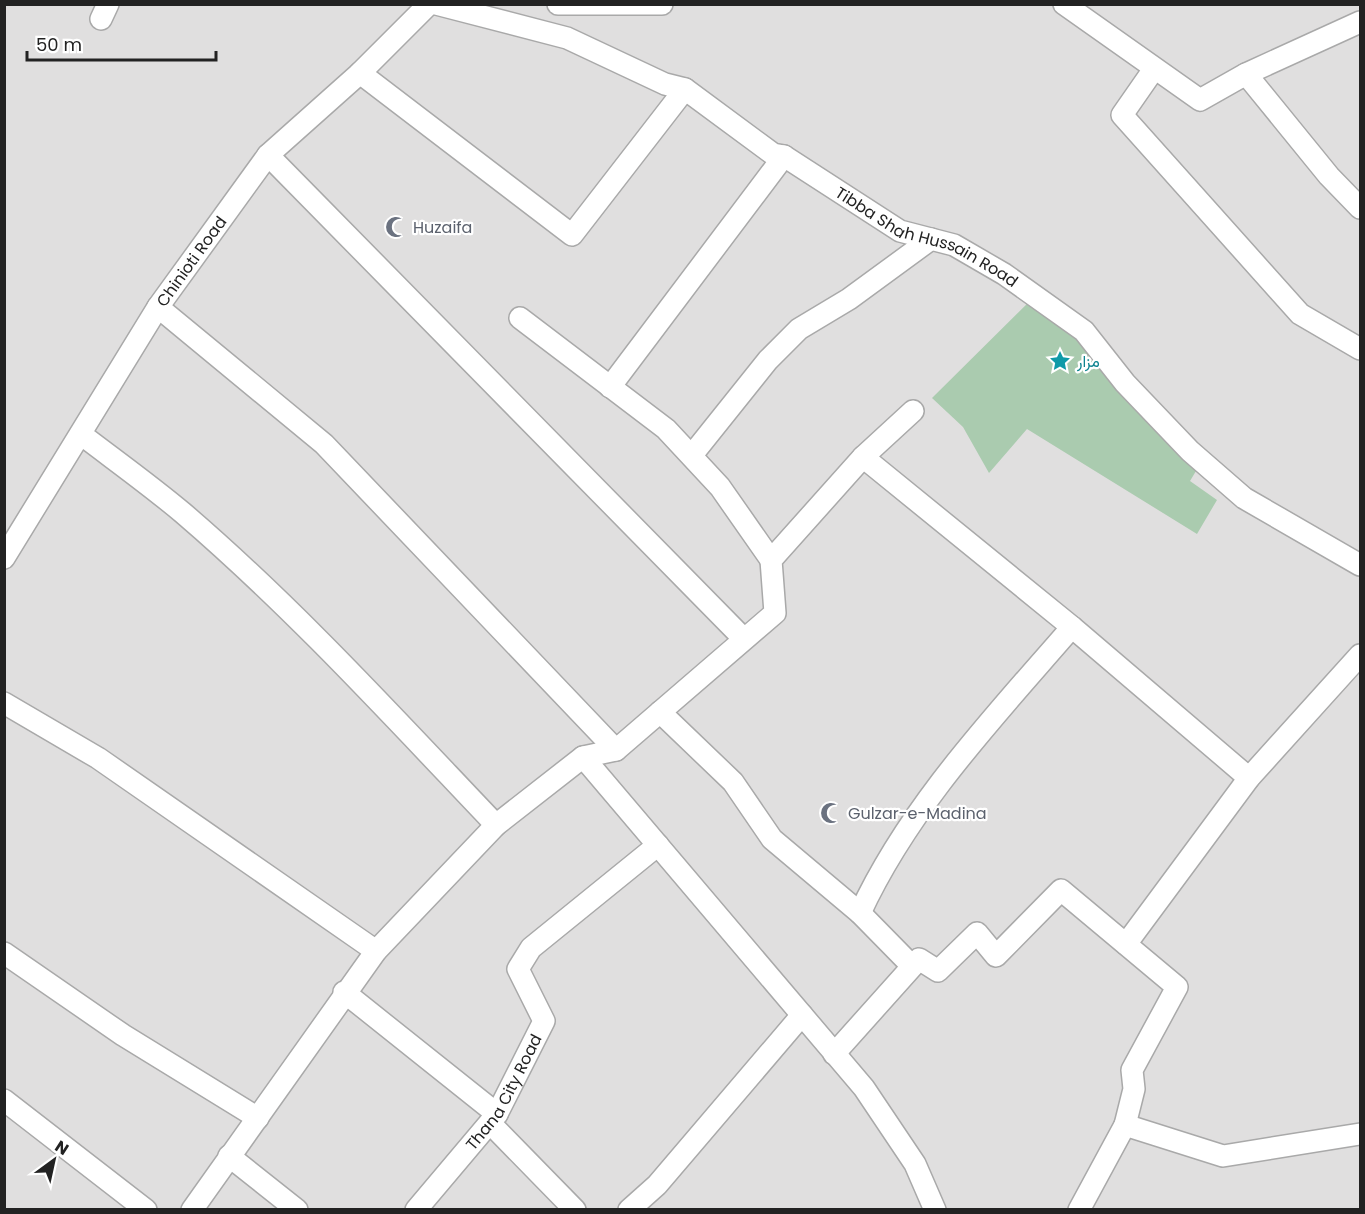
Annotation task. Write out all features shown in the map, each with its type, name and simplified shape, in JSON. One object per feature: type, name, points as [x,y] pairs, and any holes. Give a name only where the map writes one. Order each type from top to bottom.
[{"type":"street","name":"Chinioti Road","points":[[4,558],[82,435],[158,307],[268,155],[360,73],[429,4]]},
{"type":"street","name":"Tibba Shah Hussain Road","points":[[436,4],[567,38],[665,84],[684,89],[773,154],[784,156],[900,231],[954,245],[1004,274],[1083,331],[1125,383],[1190,451],[1245,498],[1360,566]]},
{"type":"street","points":[[558,4],[662,4]]},
{"type":"street","points":[[1064,4],[1200,100],[1246,74],[1360,22]]},
{"type":"street","points":[[1154,69],[1122,115],[1300,314],[1360,349]]},
{"type":"street","points":[[360,73],[572,236],[684,89]]},
{"type":"street","points":[[1246,74],[1329,176],[1360,208]]},
{"type":"street","points":[[268,155],[743,638]]},
{"type":"street","points":[[610,387],[784,156]]},
{"type":"street","points":[[692,455],[768,360],[799,329],[849,299],[931,239]]},
{"type":"street","points":[[158,307],[324,444],[616,750]]},
{"type":"street","points":[[192,1209],[258,1118],[344,992],[376,951],[496,825],[583,757],[616,750],[743,638],[775,613],[771,560],[720,487],[666,429],[520,318]]},
{"type":"street","points":[[771,560],[863,457],[913,411]]},
{"type":"street","points":[[82,435],[183,514],[287,611],[390,713],[496,825]]},
{"type":"street","points":[[863,457],[1072,627],[1249,778]]},
{"type":"street","points":[[860,913],[877,877],[918,813],[968,748],[1072,627]]},
{"type":"street","points":[[1126,944],[1249,778],[1360,655]]},
{"type":"street","points":[[4,703],[98,758],[376,951]]},
{"type":"street","points":[[660,712],[733,782],[772,839],[860,913],[912,966]]},
{"type":"street","points":[[583,757],[864,1088],[915,1164],[935,1209]]},
{"type":"street","name":"Thana City Road","points":[[416,1209],[493,1119],[544,1022],[518,969],[531,948],[658,845]]},
{"type":"street","points":[[834,1054],[919,959],[938,971],[977,933],[996,956],[1061,890],[1177,987],[1132,1070],[1134,1089],[1125,1125],[1079,1209]]},
{"type":"street","points":[[4,953],[123,1035],[258,1118]]},
{"type":"street","points":[[344,992],[493,1119],[575,1209]]},
{"type":"street","points":[[629,1209],[657,1185],[802,1015]]},
{"type":"street","points":[[4,1100],[146,1209]]},
{"type":"street","points":[[1125,1125],[1223,1156],[1360,1134]]},
{"type":"street","points":[[229,1156],[297,1209]]},
{"type":"shaded area","points":[[5,5],[1360,5],[1360,1209],[5,1209]]},
{"type":"green space","points":[[1035,296],[1202,461],[1190,481],[1217,500],[1197,534],[1027,429],[989,473],[963,427],[932,398]]},
{"type":"place","name":"Huzaifa","points":[[396,227]]},
{"type":"place","name":"مزار","points":[[1060,361]]},
{"type":"place","name":"Gulzar-e-Madina","points":[[831,813]]}]
